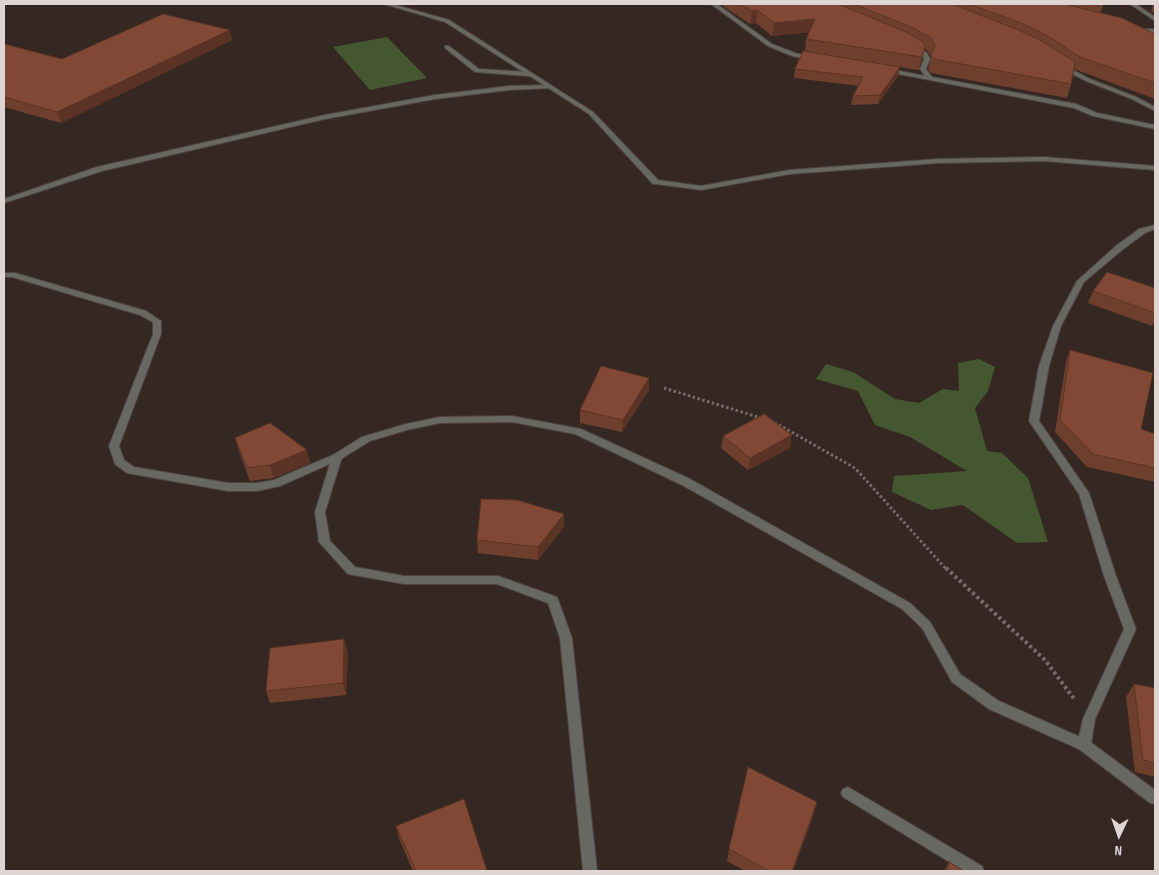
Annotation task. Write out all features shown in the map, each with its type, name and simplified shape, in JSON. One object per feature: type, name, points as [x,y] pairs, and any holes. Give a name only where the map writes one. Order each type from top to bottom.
[{"type":"street","points":[[387,4],[447,21],[591,113],[656,182],[701,188],[790,172],[938,161],[1044,159],[1155,168]]},
{"type":"street","points":[[714,4],[770,45],[794,55],[821,60]]},
{"type":"street","points":[[1133,4],[1155,19]]},
{"type":"street","points":[[1133,30],[1155,31]]},
{"type":"street","points":[[906,42],[924,53],[927,59],[923,69]]},
{"type":"street","points":[[447,46],[477,71],[528,74]]},
{"type":"street","points":[[1060,64],[1088,80],[1134,98],[1155,110]]},
{"type":"street","points":[[876,69],[1076,106],[1095,115],[1155,127]]},
{"type":"street","points":[[905,73],[923,69]]},
{"type":"street","points":[[923,69],[930,78]]},
{"type":"street","points":[[4,201],[100,168],[325,117],[435,97],[509,88],[549,87]]},
{"type":"street","points":[[1084,745],[1089,719],[1130,630],[1110,576],[1084,493],[1034,421],[1044,366],[1057,326],[1081,282],[1119,248],[1142,231],[1155,226]]},
{"type":"street","points":[[4,275],[12,275],[143,313],[157,321],[157,334],[114,446],[119,462],[131,470],[228,487],[256,486],[276,483],[337,457],[366,439],[406,427],[440,420],[512,419],[577,431],[686,482],[906,606],[926,625],[956,678],[994,705],[1084,745],[1155,798]]},
{"type":"street","points":[[337,457],[320,512],[325,542],[352,571],[404,580],[498,580],[553,600],[566,638],[590,871]]},
{"type":"street","points":[[848,793],[977,871]]},
{"type":"path","points":[[664,388],[773,421],[855,468],[941,564],[1045,660],[1089,719]]},
{"type":"green space","points":[[387,37],[427,78],[370,90],[333,47]]},
{"type":"green space","points":[[979,359],[995,367],[988,391],[975,408],[987,451],[1002,453],[1028,478],[1048,542],[1017,543],[963,505],[931,510],[892,492],[894,476],[967,471],[910,437],[875,425],[858,391],[816,379],[826,364],[853,372],[895,399],[919,403],[943,389],[959,391],[958,363]]},
{"type":"building","points":[[741,4],[838,4],[906,32],[923,42],[925,46],[922,57],[806,39],[815,19],[774,23],[757,10],[752,11]]},
{"type":"building","points":[[854,4],[952,4],[1040,40],[1075,62],[1071,84],[934,59],[931,55],[935,45],[930,37],[911,27]]},
{"type":"building","points":[[969,4],[1064,4],[1122,18],[1155,34],[1155,83],[1080,57],[1046,35],[1021,23]]},
{"type":"building","points":[[1090,4],[1103,4],[1102,7]]},
{"type":"building","points":[[163,14],[230,30],[57,112],[4,97],[4,44],[62,59]]},
{"type":"building","points":[[803,51],[900,67],[880,95],[853,96],[863,77],[795,69]]},
{"type":"building","points":[[1107,272],[1155,288],[1155,313],[1093,291]]},
{"type":"building","points":[[1070,350],[1153,373],[1141,429],[1155,434],[1155,468],[1093,454],[1060,420]]},
{"type":"building","points":[[601,366],[649,378],[623,420],[580,410]]},
{"type":"building","points":[[764,414],[792,435],[750,458],[723,436]]},
{"type":"building","points":[[270,423],[307,450],[270,465],[247,468],[235,438]]},
{"type":"building","points":[[481,499],[517,500],[564,514],[538,547],[477,540]]},
{"type":"building","points":[[344,639],[343,683],[266,691],[270,648]]},
{"type":"building","points":[[1134,684],[1155,688],[1155,763],[1143,760]]},
{"type":"building","points":[[748,767],[817,802],[792,871],[769,871],[729,849]]},
{"type":"building","points":[[464,799],[487,871],[416,871],[396,826]]},
{"type":"building","points":[[949,862],[964,871],[947,871]]}]
